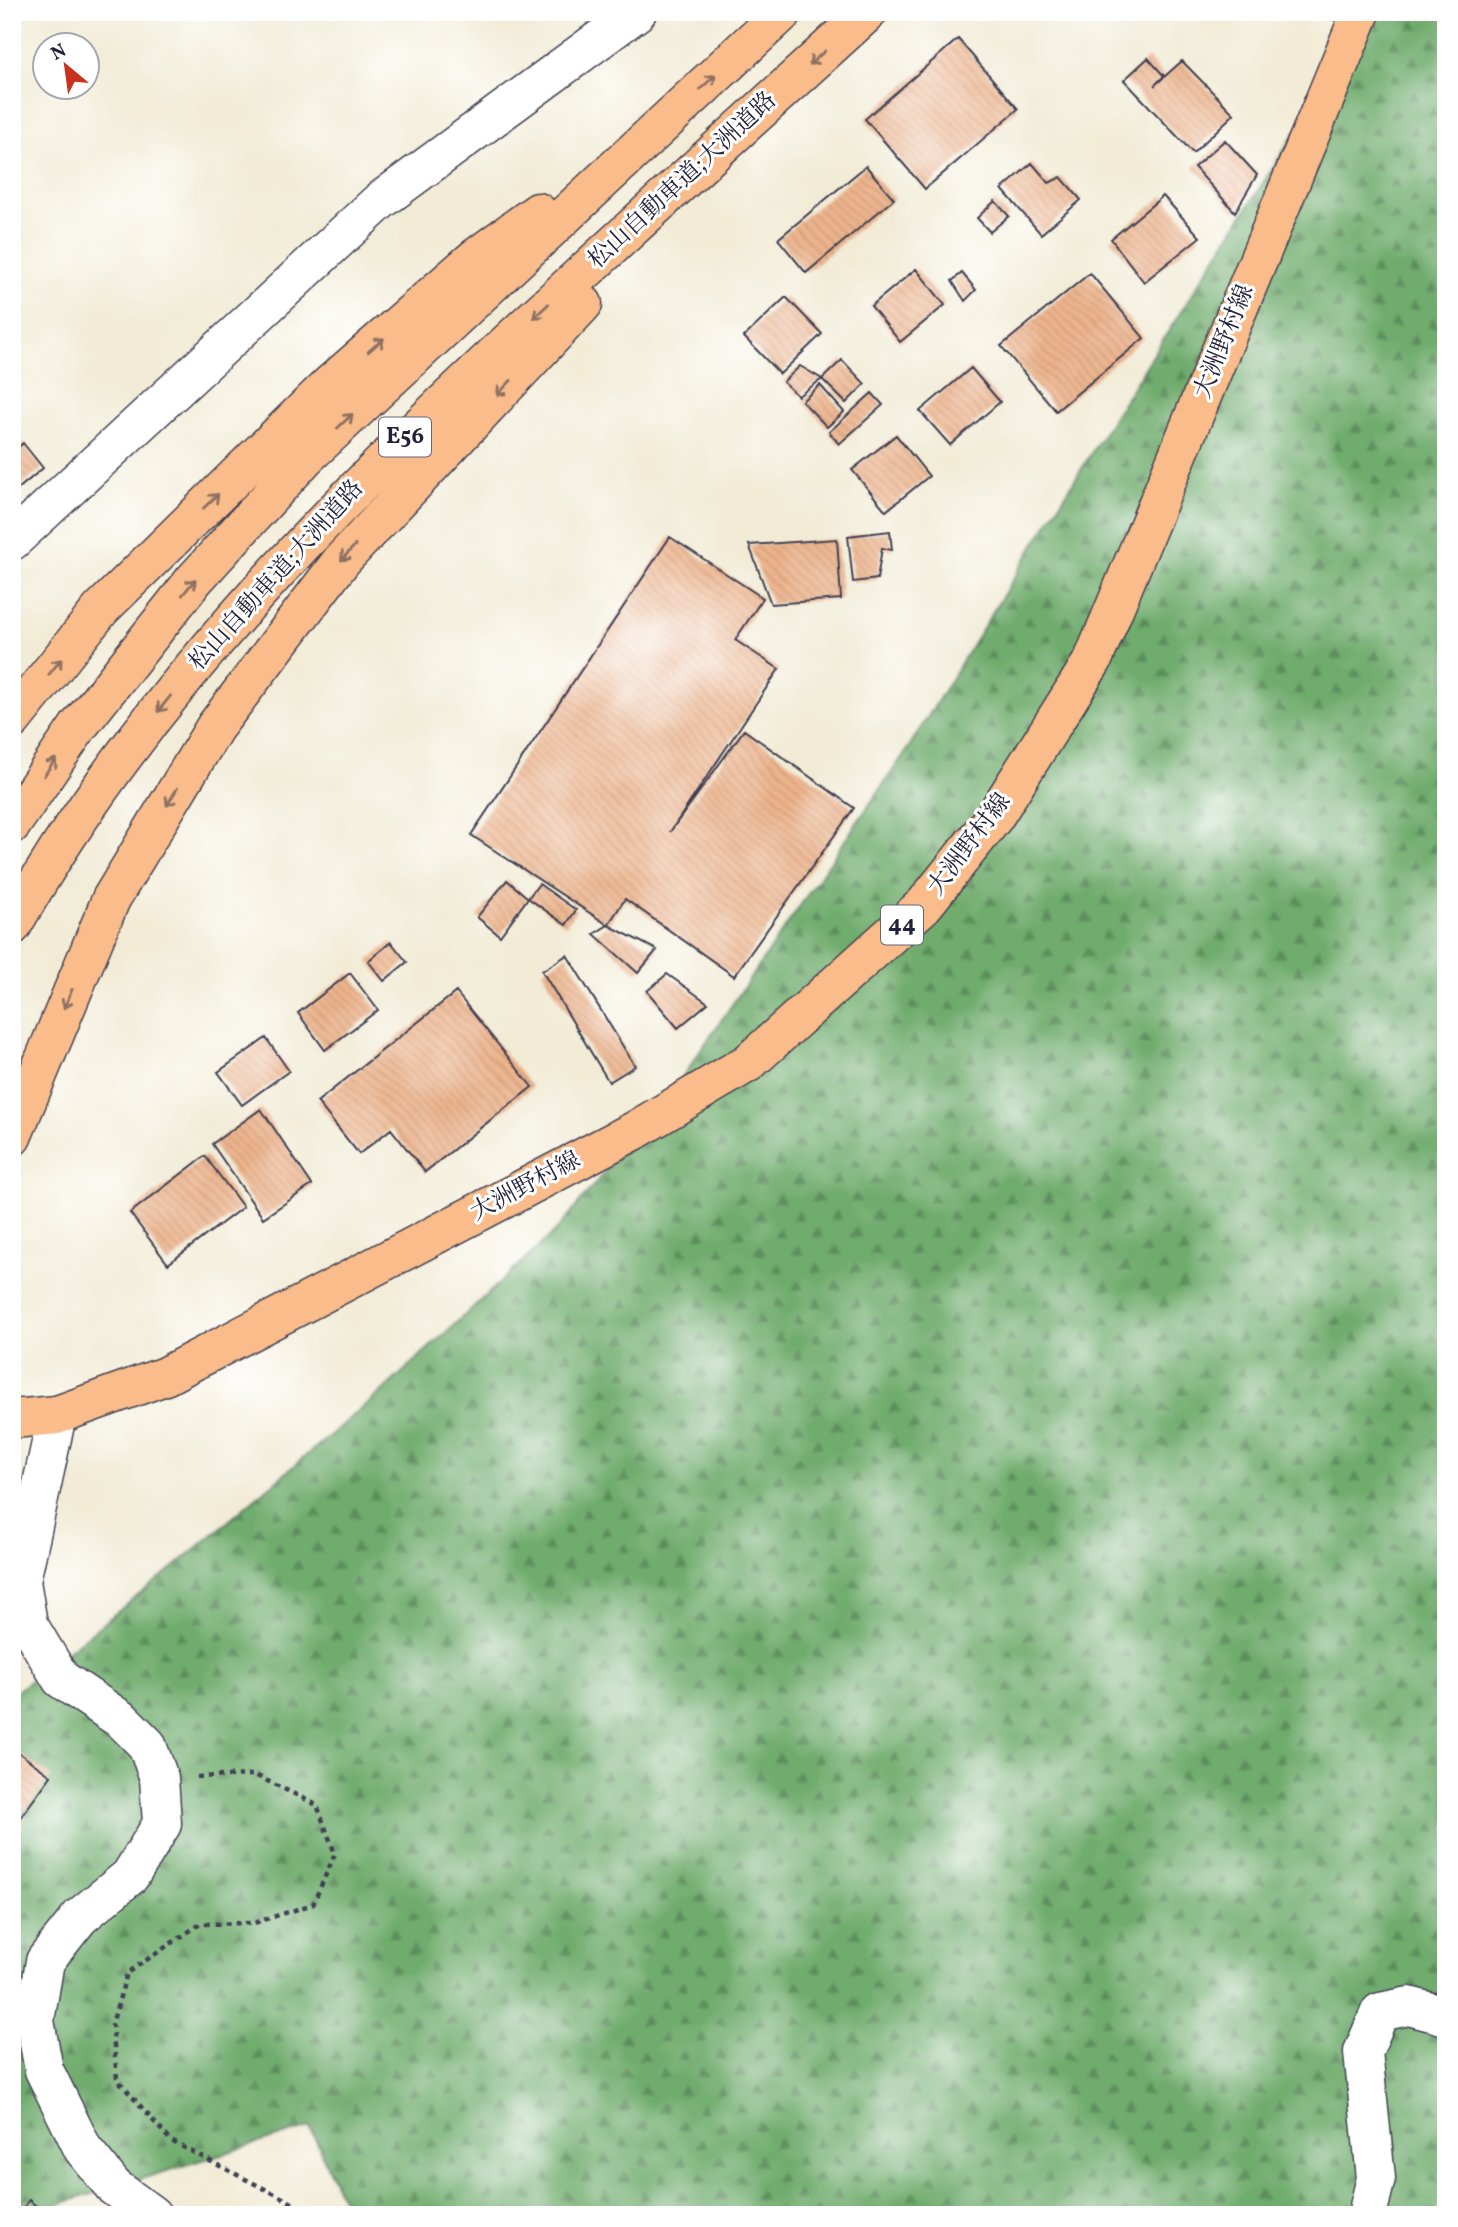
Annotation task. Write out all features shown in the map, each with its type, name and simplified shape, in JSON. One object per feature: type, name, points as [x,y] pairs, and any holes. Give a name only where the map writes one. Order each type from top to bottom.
[{"type":"main road","name":"E56","points":[[12,824],[78,727],[194,580],[306,457],[783,12]]},
{"type":"main road","name":"松山自動車道;大洲道路","points":[[12,926],[122,756],[237,614],[403,439],[868,12]]},
{"type":"main road","name":"大洲野村線","points":[[12,1419],[57,1415],[165,1376],[668,1111],[748,1063],[924,905],[995,816],[1093,660],[1361,12]]},
{"type":"main road","points":[[12,720],[101,610],[327,387],[475,258],[675,113]]},
{"type":"main road","points":[[12,1137],[111,899],[215,727],[342,560],[599,288],[730,137]]},
{"type":"street","points":[[12,541],[380,201],[637,12]]},
{"type":"street","points":[[57,1415],[21,1581],[28,1624],[61,1679],[123,1721],[147,1745],[159,1778],[162,1824],[130,1876],[80,1917],[45,1961],[35,2021],[44,2070],[83,2149],[114,2187],[152,2215]]},
{"type":"street","points":[[1367,2215],[1376,2178],[1363,2052],[1380,2012],[1409,2006],[1446,2016]]},
{"type":"path","points":[[159,1778],[255,1775],[317,1805],[335,1854],[313,1904],[254,1923],[200,1924],[127,1973],[113,2024],[117,2080],[171,2141],[316,2215]]},
{"type":"green space","points":[[1372,12],[1446,12],[1446,2215],[349,2215],[310,2127],[24,2215],[12,2215],[12,1695],[173,1568],[378,1395],[557,1230],[681,1079],[909,747],[1115,415]]},
{"type":"building","points":[[958,39],[1018,109],[925,189],[865,119]]},
{"type":"building","points":[[1148,58],[1164,76],[1154,86],[1182,61],[1234,114],[1193,153],[1124,80]]},
{"type":"building","points":[[1225,140],[1257,175],[1235,212],[1194,167]]},
{"type":"building","points":[[1032,163],[1049,183],[1061,177],[1081,200],[1041,234],[1002,189]]},
{"type":"building","points":[[866,166],[894,199],[806,273],[778,239]]},
{"type":"building","points":[[1163,196],[1200,237],[1144,282],[1111,239]]},
{"type":"building","points":[[995,201],[1009,216],[990,232],[977,218]]},
{"type":"building","points":[[916,269],[945,305],[900,342],[871,306]]},
{"type":"building","points":[[962,273],[976,290],[965,301],[952,281]]},
{"type":"building","points":[[1090,273],[1144,338],[1056,411],[1001,346]]},
{"type":"building","points":[[786,297],[822,334],[780,374],[744,337]]},
{"type":"building","points":[[842,360],[865,384],[846,403],[822,379]]},
{"type":"building","points":[[800,366],[822,379],[798,396],[783,382]]},
{"type":"building","points":[[971,368],[1000,402],[950,445],[920,411]]},
{"type":"building","points":[[820,385],[844,412],[827,427],[802,401]]},
{"type":"building","points":[[872,393],[883,405],[839,444],[829,432]]},
{"type":"building","points":[[896,435],[929,476],[886,511],[852,470]]},
{"type":"building","points":[[23,443],[43,468],[12,494],[12,453]]},
{"type":"building","points":[[890,531],[892,550],[882,548],[877,579],[853,582],[848,536]]},
{"type":"building","points":[[670,537],[763,598],[735,640],[779,669],[670,832],[744,730],[854,808],[734,976],[625,899],[608,925],[471,835]]},
{"type":"building","points":[[837,539],[841,599],[771,604],[749,545]]},
{"type":"building","points":[[507,880],[528,898],[500,936],[477,917]]},
{"type":"building","points":[[539,884],[576,910],[566,925],[528,898]]},
{"type":"building","points":[[608,925],[657,950],[638,973],[594,934]]},
{"type":"building","points":[[391,942],[407,962],[384,981],[368,961]]},
{"type":"building","points":[[567,955],[635,1066],[609,1082],[542,971]]},
{"type":"building","points":[[350,973],[378,1010],[325,1050],[298,1013]]},
{"type":"building","points":[[667,974],[708,1003],[678,1028],[647,991]]},
{"type":"building","points":[[456,992],[532,1087],[425,1172],[391,1129],[359,1154],[317,1102]]},
{"type":"building","points":[[266,1038],[289,1071],[242,1105],[218,1072]]},
{"type":"building","points":[[261,1109],[312,1185],[263,1218],[212,1144]]},
{"type":"building","points":[[205,1156],[243,1207],[168,1264],[130,1213]]},
{"type":"building","points":[[12,1748],[51,1776],[12,1829]]},
{"type":"building","points":[[29,2200],[47,2215],[18,2215]]}]
